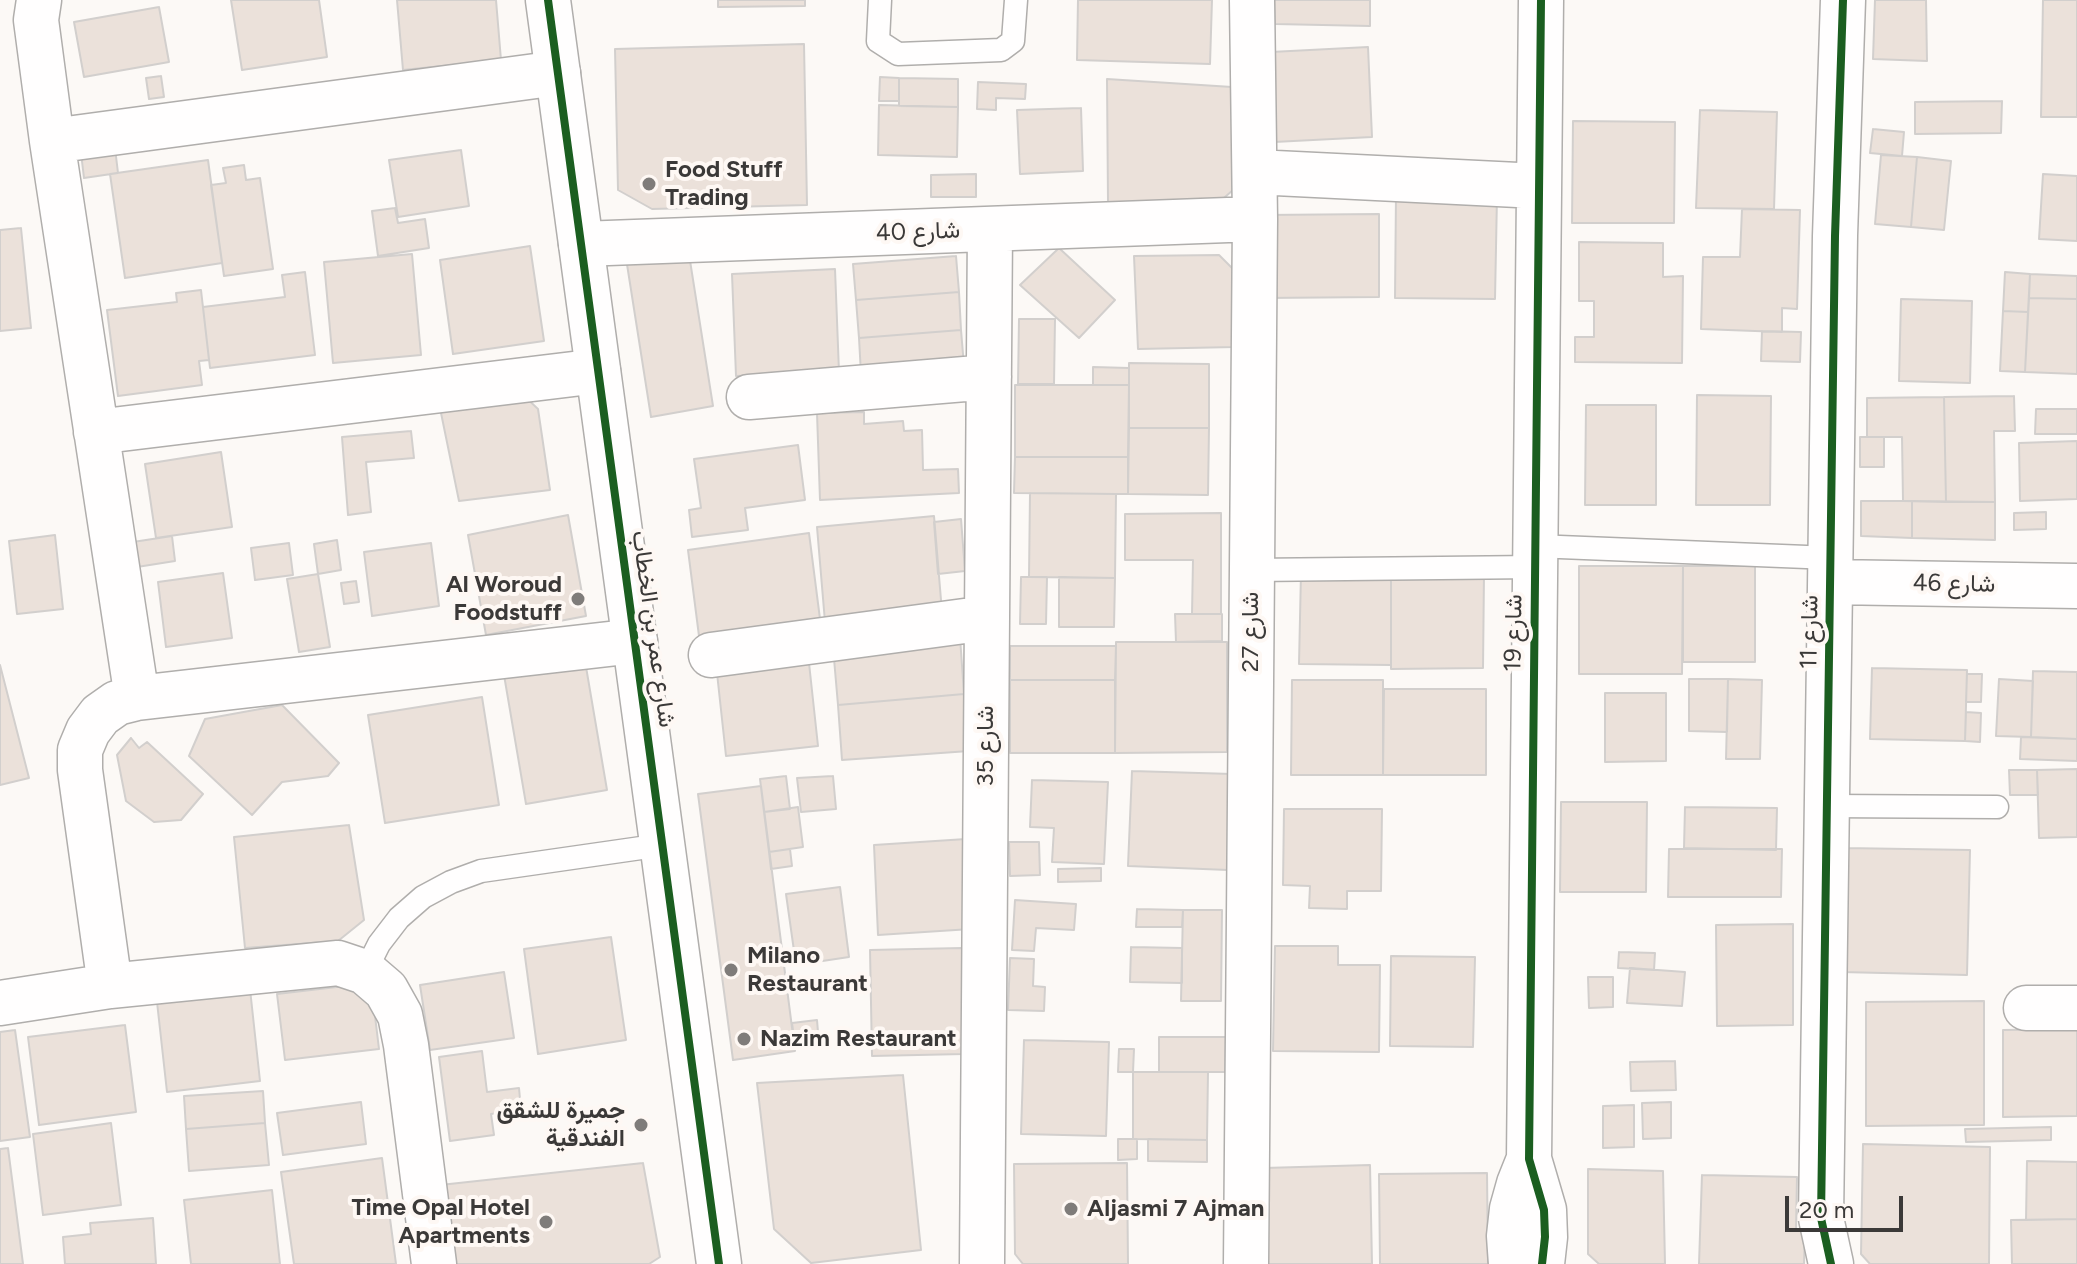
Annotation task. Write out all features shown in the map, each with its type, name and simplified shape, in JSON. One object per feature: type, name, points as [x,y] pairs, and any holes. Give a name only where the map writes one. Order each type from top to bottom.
[{"type":"street","points":[[39,0],[36,20],[52,141],[137,698]]},
{"type":"street","name":"شارع عمر بن الخطاب","points":[[548,0],[719,1264]]},
{"type":"street","name":"شارع 27","points":[[1246,1264],[1255,219],[1252,0]]},
{"type":"street","name":"شارع 19","points":[[1541,0],[1529,1159],[1544,1210],[1542,1264]]},
{"type":"street","name":"شارع 11","points":[[1831,1264],[1821,1218],[1835,236],[1843,0]]},
{"type":"street","points":[[52,141],[558,73]]},
{"type":"street","points":[[1255,172],[1538,186]]},
{"type":"street","name":"شارع 40","points":[[581,244],[1255,219]]},
{"type":"street","name":"شارع 35","points":[[982,1264],[990,229]]},
{"type":"street","points":[[96,432],[598,371]]},
{"type":"street","points":[[749,397],[989,377]]},
{"type":"street","name":"شارع 46","points":[[1831,570],[2077,586]]},
{"type":"street","points":[[711,655],[987,618]]},
{"type":"street","points":[[110,986],[80,770],[80,750],[88,731],[100,715],[117,703],[137,698],[635,641]]},
{"type":"street","points":[[0,1003],[110,986],[338,963],[365,972],[386,990],[400,1015],[434,1264]]},
{"type":"street","points":[[2026,1008],[2077,1008]]},
{"type":"street","name":"شارع 19","points":[[1511,1264],[1509,1236],[1512,1209],[1529,1159]]},
{"type":"street","name":"شارع 11","points":[[1806,1264],[1821,1218]]},
{"type":"lane","points":[[880,0],[878,41],[898,54],[1001,50],[1013,41],[1016,0]]},
{"type":"lane","points":[[1252,570],[1535,556],[1831,570]]},
{"type":"lane","points":[[1827,806],[1997,807]]},
{"type":"lane","points":[[365,972],[379,944],[399,918],[423,897],[451,882],[481,871],[662,845]]},
{"type":"building","points":[[231,0],[319,0],[327,57],[242,70]]},
{"type":"building","points":[[397,0],[496,0],[501,60],[403,70]]},
{"type":"building","points":[[718,0],[805,0],[805,6],[718,7]]},
{"type":"building","points":[[1078,0],[1212,0],[1210,64],[1077,60]]},
{"type":"building","points":[[1274,0],[1370,0],[1370,26],[1275,24]]},
{"type":"building","points":[[1875,0],[1926,0],[1927,61],[1873,59]]},
{"type":"building","points":[[2043,0],[2077,0],[2077,117],[2041,117]]},
{"type":"building","points":[[159,7],[169,62],[84,77],[74,22]]},
{"type":"building","points":[[804,44],[807,205],[652,209],[618,190],[615,49]]},
{"type":"building","points":[[1368,47],[1372,137],[1274,142],[1271,52]]},
{"type":"building","points":[[161,76],[164,97],[149,99],[146,78]]},
{"type":"building","points":[[880,77],[899,78],[899,101],[879,101]]},
{"type":"building","points":[[899,78],[958,79],[958,107],[899,106]]},
{"type":"building","points":[[1107,79],[1232,87],[1233,190],[1209,211],[1108,202]]},
{"type":"building","points":[[978,82],[1026,84],[1025,99],[996,98],[996,110],[977,109]]},
{"type":"building","points":[[2002,101],[2001,133],[1915,134],[1915,102]]},
{"type":"building","points":[[879,105],[958,107],[957,157],[878,155]]},
{"type":"building","points":[[1081,108],[1083,171],[1020,174],[1017,110]]},
{"type":"building","points":[[1700,110],[1777,112],[1774,209],[1696,208]]},
{"type":"building","points":[[1573,121],[1675,122],[1674,223],[1572,223]]},
{"type":"building","points":[[1873,129],[1904,132],[1902,156],[1870,153]]},
{"type":"building","points":[[115,148],[118,173],[84,178],[81,153]]},
{"type":"building","points":[[461,150],[469,206],[398,217],[389,160]]},
{"type":"building","points":[[1881,155],[1917,157],[1911,227],[1875,224]]},
{"type":"building","points":[[1917,157],[1951,161],[1944,230],[1911,227]]},
{"type":"building","points":[[208,160],[222,263],[125,278],[110,174]]},
{"type":"building","points":[[244,165],[246,180],[260,178],[273,269],[224,276],[211,185],[226,183],[223,168]]},
{"type":"building","points":[[976,174],[976,197],[931,197],[931,175]]},
{"type":"building","points":[[2043,174],[2077,176],[2077,241],[2039,239]]},
{"type":"building","points":[[1396,195],[1497,196],[1495,299],[1395,298]]},
{"type":"building","points":[[395,208],[398,223],[425,219],[429,248],[378,256],[372,211]]},
{"type":"building","points":[[1742,209],[1800,210],[1797,309],[1782,308],[1782,332],[1701,329],[1703,257],[1740,257]]},
{"type":"building","points":[[1379,214],[1379,297],[1264,298],[1264,215]]},
{"type":"building","points":[[21,228],[31,328],[0,331],[0,230]]},
{"type":"building","points":[[1579,242],[1663,243],[1663,277],[1683,276],[1682,363],[1575,362],[1575,337],[1594,337],[1594,301],[1579,301]]},
{"type":"building","points":[[530,246],[544,341],[453,354],[440,260]]},
{"type":"building","points":[[688,248],[713,406],[651,417],[626,258]]},
{"type":"building","points":[[1059,248],[1115,300],[1079,338],[1020,285]]},
{"type":"building","points":[[412,254],[421,355],[333,363],[324,262]]},
{"type":"building","points":[[1219,255],[1235,271],[1235,347],[1138,349],[1134,256]]},
{"type":"building","points":[[956,256],[959,292],[856,300],[853,264]]},
{"type":"building","points":[[835,269],[839,372],[736,376],[732,274]]},
{"type":"building","points":[[305,272],[315,355],[210,368],[203,307],[285,297],[282,275]]},
{"type":"building","points":[[2005,272],[2030,274],[2028,312],[2003,311]]},
{"type":"building","points":[[2030,274],[2077,276],[2077,299],[2029,298]]},
{"type":"building","points":[[201,290],[209,360],[199,361],[202,385],[118,396],[107,310],[177,302],[176,293]]},
{"type":"building","points":[[959,292],[961,330],[859,338],[856,300]]},
{"type":"building","points":[[2029,298],[2077,299],[2077,374],[2025,372]]},
{"type":"building","points":[[1901,299],[1972,301],[1970,383],[1899,381]]},
{"type":"building","points":[[2003,311],[2028,312],[2025,372],[2000,371]]},
{"type":"building","points":[[1019,319],[1055,319],[1054,384],[1018,384]]},
{"type":"building","points":[[961,330],[964,366],[861,374],[859,338]]},
{"type":"building","points":[[1762,331],[1801,332],[1800,362],[1761,361]]},
{"type":"building","points":[[1129,363],[1209,364],[1209,428],[1129,428]]},
{"type":"building","points":[[1093,367],[1129,368],[1129,385],[1093,385]]},
{"type":"building","points":[[1015,385],[1129,385],[1128,457],[1015,457]]},
{"type":"building","points":[[520,392],[538,409],[550,490],[459,501],[440,408]]},
{"type":"building","points":[[1697,395],[1771,396],[1770,505],[1696,505]]},
{"type":"building","points":[[2014,396],[2015,431],[1994,431],[1995,502],[1946,502],[1944,397]]},
{"type":"building","points":[[1944,397],[1946,502],[1903,501],[1902,437],[1867,437],[1867,398]]},
{"type":"building","points":[[1586,405],[1656,405],[1656,505],[1585,505]]},
{"type":"building","points":[[2036,409],[2077,409],[2077,434],[2035,434]]},
{"type":"building","points":[[864,412],[864,424],[903,421],[904,431],[922,430],[923,470],[958,469],[959,493],[820,500],[817,413]]},
{"type":"building","points":[[1129,428],[1209,428],[1208,495],[1128,494]]},
{"type":"building","points":[[411,431],[414,458],[366,462],[371,512],[348,515],[342,437]]},
{"type":"building","points":[[1860,437],[1884,437],[1884,467],[1860,467]]},
{"type":"building","points":[[2077,441],[2077,499],[2020,501],[2019,443]]},
{"type":"building","points":[[798,445],[805,500],[745,508],[748,530],[692,537],[689,510],[701,508],[694,459]]},
{"type":"building","points":[[221,452],[232,527],[156,538],[145,464]]},
{"type":"building","points":[[1015,457],[1128,457],[1128,494],[1014,493]]},
{"type":"building","points":[[1030,493],[1116,494],[1115,578],[1029,577]]},
{"type":"building","points":[[1861,501],[1912,501],[1912,538],[1861,536]]},
{"type":"building","points":[[1912,501],[1995,502],[1995,540],[1912,538]]},
{"type":"building","points":[[2046,512],[2046,529],[2014,530],[2014,513]]},
{"type":"building","points":[[1221,513],[1221,614],[1192,614],[1193,560],[1125,560],[1125,514]]},
{"type":"building","points":[[568,515],[586,616],[486,635],[468,535]]},
{"type":"building","points":[[934,516],[942,612],[825,622],[817,527]]},
{"type":"building","points":[[961,519],[965,571],[938,574],[934,522]]},
{"type":"building","points":[[809,533],[820,619],[699,636],[688,550]]},
{"type":"building","points":[[55,535],[63,609],[17,614],[9,541]]},
{"type":"building","points":[[172,536],[175,561],[137,567],[133,542]]},
{"type":"building","points":[[337,540],[341,570],[318,574],[314,544]]},
{"type":"building","points":[[289,543],[293,575],[255,580],[251,548]]},
{"type":"building","points":[[431,543],[439,606],[372,616],[364,552]]},
{"type":"building","points":[[1579,566],[1683,566],[1682,674],[1579,674]]},
{"type":"building","points":[[1683,566],[1755,566],[1755,662],[1683,662]]},
{"type":"building","points":[[1301,572],[1391,573],[1391,665],[1299,664]]},
{"type":"building","points":[[223,573],[232,638],[166,647],[158,582]]},
{"type":"building","points":[[1391,573],[1484,573],[1483,668],[1391,669]]},
{"type":"building","points":[[318,574],[330,647],[299,652],[287,579]]},
{"type":"building","points":[[1021,577],[1047,577],[1046,624],[1020,624]]},
{"type":"building","points":[[1059,577],[1115,578],[1114,627],[1059,627]]},
{"type":"building","points":[[356,581],[359,602],[344,604],[341,583]]},
{"type":"building","points":[[1175,614],[1222,614],[1222,641],[1176,642]]},
{"type":"building","points":[[960,637],[964,694],[838,705],[833,647]]},
{"type":"building","points":[[1116,642],[1227,642],[1227,752],[1115,753]]},
{"type":"building","points":[[1010,646],[1116,646],[1115,680],[1010,680]]},
{"type":"building","points":[[585,661],[607,790],[526,804],[504,675]]},
{"type":"building","points":[[809,663],[818,746],[726,756],[717,673]]},
{"type":"building","points":[[0,665],[29,778],[0,785]]},
{"type":"building","points":[[1872,668],[1967,670],[1965,741],[1870,739]]},
{"type":"building","points":[[2033,671],[2077,672],[2077,739],[2031,737]]},
{"type":"building","points":[[1967,674],[1982,674],[1981,702],[1966,702]]},
{"type":"building","points":[[1689,679],[1728,679],[1727,732],[1689,731]]},
{"type":"building","points":[[1728,679],[1762,680],[1760,759],[1726,759]]},
{"type":"building","points":[[1999,679],[2033,681],[2031,737],[1996,736]]},
{"type":"building","points":[[1010,680],[1115,680],[1115,753],[1010,753]]},
{"type":"building","points":[[1292,680],[1383,680],[1383,775],[1291,775]]},
{"type":"building","points":[[1384,689],[1486,689],[1486,775],[1383,775]]},
{"type":"building","points":[[1605,693],[1666,693],[1666,761],[1605,762]]},
{"type":"building","points":[[964,694],[969,751],[842,760],[838,705]]},
{"type":"building","points":[[482,697],[499,805],[385,823],[368,715]]},
{"type":"building","points":[[282,705],[339,763],[328,776],[282,782],[252,815],[189,756],[205,719]]},
{"type":"building","points":[[1966,712],[1981,713],[1980,742],[1965,741]]},
{"type":"building","points":[[2021,737],[2077,739],[2077,761],[2020,759]]},
{"type":"building","points":[[131,738],[139,748],[147,742],[203,794],[181,820],[154,822],[126,801],[117,755]]},
{"type":"building","points":[[2077,769],[2077,837],[2039,838],[2037,770]]},
{"type":"building","points":[[2009,770],[2037,770],[2038,795],[2010,795]]},
{"type":"building","points":[[1132,771],[1232,774],[1228,870],[1128,866]]},
{"type":"building","points":[[786,776],[790,809],[764,812],[760,779]]},
{"type":"building","points":[[833,776],[836,809],[801,812],[797,778]]},
{"type":"building","points":[[1032,780],[1108,782],[1104,864],[1052,862],[1054,828],[1030,827]]},
{"type":"building","points":[[761,786],[795,1051],[733,1060],[698,794]]},
{"type":"building","points":[[1561,802],[1647,802],[1646,892],[1560,892]]},
{"type":"building","points":[[798,807],[803,847],[769,852],[764,812]]},
{"type":"building","points":[[1685,807],[1777,808],[1776,850],[1684,848]]},
{"type":"building","points":[[1284,809],[1382,809],[1381,891],[1347,891],[1347,909],[1309,908],[1310,886],[1283,885]]},
{"type":"building","points":[[349,825],[364,920],[338,941],[245,948],[234,837]]},
{"type":"building","points":[[966,839],[971,929],[878,935],[874,845]]},
{"type":"building","points":[[1009,842],[1039,842],[1040,875],[1010,876]]},
{"type":"building","points":[[1844,848],[1970,850],[1967,975],[1841,972]]},
{"type":"building","points":[[790,849],[792,866],[771,869],[769,852]]},
{"type":"building","points":[[1669,849],[1782,849],[1781,897],[1668,897]]},
{"type":"building","points":[[1101,868],[1101,881],[1058,882],[1058,869]]},
{"type":"building","points":[[840,887],[849,957],[796,965],[786,894]]},
{"type":"building","points":[[1015,900],[1076,904],[1074,930],[1036,928],[1034,951],[1012,950]]},
{"type":"building","points":[[1137,909],[1183,910],[1182,927],[1136,927]]},
{"type":"building","points":[[1183,910],[1222,910],[1221,1001],[1181,1001]]},
{"type":"building","points":[[1793,924],[1793,1025],[1717,1026],[1716,925]]},
{"type":"building","points":[[611,937],[626,1040],[538,1054],[524,949]]},
{"type":"building","points":[[1275,946],[1338,946],[1338,965],[1380,965],[1379,1052],[1273,1051]]},
{"type":"building","points":[[1131,947],[1182,948],[1182,983],[1130,982]]},
{"type":"building","points":[[962,948],[964,1054],[872,1056],[870,950]]},
{"type":"building","points":[[1619,952],[1655,953],[1654,970],[1618,968]]},
{"type":"building","points":[[1391,956],[1475,957],[1473,1047],[1390,1046]]},
{"type":"building","points":[[1010,958],[1034,959],[1033,986],[1045,987],[1044,1011],[1008,1010]]},
{"type":"building","points":[[1630,968],[1685,972],[1682,1006],[1627,1003]]},
{"type":"building","points":[[504,972],[514,1038],[430,1050],[420,985]]},
{"type":"building","points":[[1588,977],[1613,977],[1613,1007],[1589,1008]]},
{"type":"building","points":[[371,983],[379,1049],[285,1060],[277,994]]},
{"type":"building","points":[[250,989],[260,1081],[167,1092],[157,1002]]},
{"type":"building","points":[[1984,1001],[1984,1125],[1866,1126],[1866,1002]]},
{"type":"building","points":[[817,1020],[819,1044],[795,1046],[792,1023]]},
{"type":"building","points":[[125,1025],[136,1112],[39,1125],[28,1037]]},
{"type":"building","points":[[2077,1029],[2077,1116],[2003,1117],[2003,1030]]},
{"type":"building","points":[[15,1030],[30,1137],[0,1141],[0,1032]]},
{"type":"building","points":[[1159,1037],[1226,1037],[1225,1072],[1159,1072]]},
{"type":"building","points":[[1024,1040],[1109,1042],[1106,1136],[1021,1134]]},
{"type":"building","points":[[1119,1049],[1134,1049],[1133,1072],[1118,1072]]},
{"type":"building","points":[[482,1051],[487,1092],[519,1088],[521,1110],[491,1114],[494,1135],[450,1141],[439,1057]]},
{"type":"building","points":[[1675,1061],[1676,1090],[1631,1091],[1630,1062]]},
{"type":"building","points":[[1133,1072],[1208,1072],[1207,1140],[1133,1139]]},
{"type":"building","points":[[903,1075],[921,1250],[811,1263],[774,1229],[757,1083]]},
{"type":"building","points":[[263,1091],[265,1123],[186,1129],[184,1096]]},
{"type":"building","points":[[361,1102],[366,1144],[283,1155],[277,1113]]},
{"type":"building","points":[[1671,1102],[1671,1138],[1643,1139],[1642,1103]]},
{"type":"building","points":[[1634,1105],[1634,1147],[1603,1148],[1603,1106]]},
{"type":"building","points":[[111,1123],[121,1205],[43,1215],[33,1134]]},
{"type":"building","points":[[265,1123],[269,1165],[189,1171],[186,1129]]},
{"type":"building","points":[[2051,1127],[2051,1140],[1966,1142],[1965,1129]]},
{"type":"building","points":[[1118,1139],[1137,1139],[1137,1159],[1118,1160]]},
{"type":"building","points":[[1148,1139],[1207,1140],[1207,1162],[1148,1161]]},
{"type":"building","points":[[1863,1144],[1990,1147],[1989,1264],[1870,1264],[1861,1254]]},
{"type":"building","points":[[8,1148],[23,1264],[0,1264],[0,1149]]},
{"type":"building","points":[[382,1158],[396,1264],[294,1264],[281,1172]]},
{"type":"building","points":[[2027,1161],[2077,1162],[2077,1219],[2026,1220]]},
{"type":"building","name":"Time Opal Hotel Apartments","points":[[643,1163],[660,1257],[649,1264],[454,1264],[431,1186]]},
{"type":"building","name":"Aljasmi 7 Ajman","points":[[1127,1163],[1128,1264],[1023,1264],[1015,1254],[1014,1164]]},
{"type":"building","points":[[1370,1165],[1372,1264],[1267,1264],[1264,1168]]},
{"type":"building","points":[[1588,1169],[1663,1171],[1665,1264],[1599,1264],[1588,1254]]},
{"type":"building","points":[[1487,1173],[1488,1264],[1380,1264],[1379,1174]]},
{"type":"building","points":[[1702,1175],[1797,1177],[1796,1230],[1805,1230],[1804,1264],[1699,1264]]},
{"type":"building","points":[[272,1190],[280,1264],[191,1264],[184,1200]]},
{"type":"building","points":[[153,1218],[156,1264],[65,1264],[63,1237],[91,1234],[90,1223]]},
{"type":"building","points":[[2077,1219],[2077,1264],[2012,1264],[2011,1220]]},
{"type":"cycle path","points":[[548,0],[719,1264]]},
{"type":"cycle path","points":[[1541,0],[1529,1159],[1544,1210],[1542,1264]]},
{"type":"cycle path","points":[[1831,1264],[1821,1218],[1835,236],[1843,0]]},
{"type":"place","name":"Food Stuff Trading","points":[[649,184]]},
{"type":"place","name":"Al Woroud Foodstuff","points":[[578,599]]},
{"type":"place","name":"Milano Restaurant","points":[[731,970]]},
{"type":"place","name":"Nazim Restaurant","points":[[744,1039]]},
{"type":"place","name":"جميرة للشقق الفندقية","points":[[641,1125]]},
{"type":"place","name":"Aljasmi 7 Ajman","points":[[1071,1209]]},
{"type":"place","name":"Time Opal Hotel Apartments","points":[[546,1222]]}]
